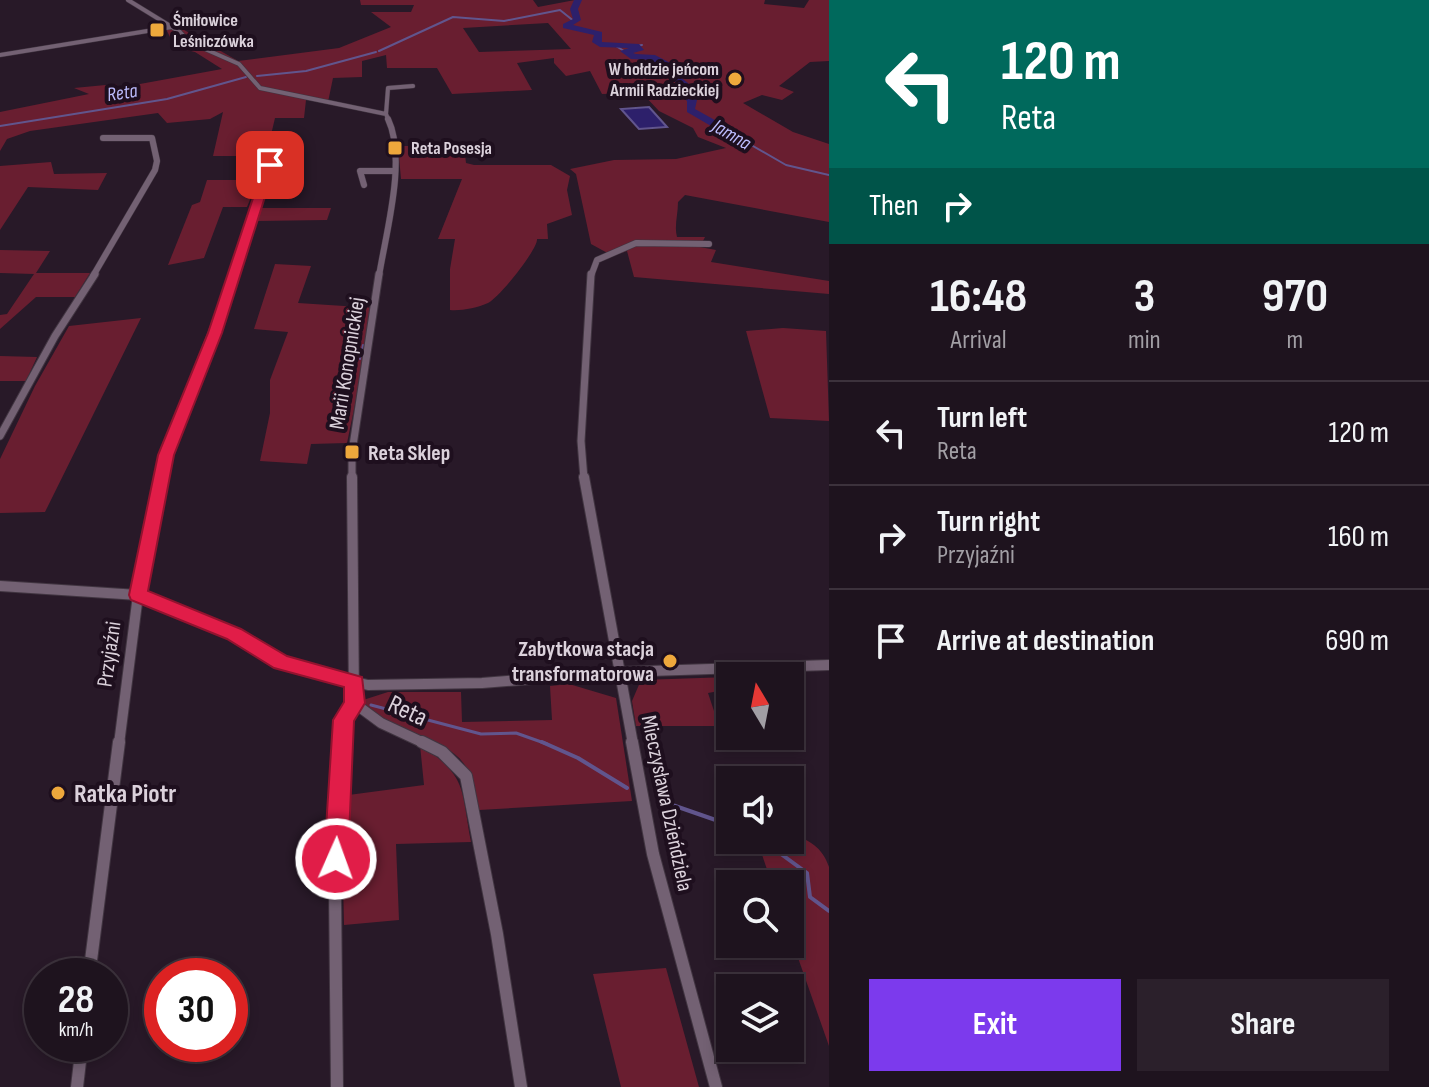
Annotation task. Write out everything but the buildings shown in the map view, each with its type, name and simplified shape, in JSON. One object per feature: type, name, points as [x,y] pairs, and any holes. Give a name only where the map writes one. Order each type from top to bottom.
[{"type":"street","points":[[128,0],[172,27],[189,42],[239,64],[260,88],[386,114],[388,88],[413,86]]},
{"type":"street","points":[[0,55],[172,27]]},
{"type":"street","name":"Marii Konopnickiej","points":[[355,682],[352,452],[395,171],[395,133],[386,114]]},
{"type":"street","points":[[0,436],[55,336],[135,210],[157,166],[152,138],[103,138]]},
{"type":"street","name":"Przyjaźni","points":[[91,958],[138,595],[166,455],[215,333],[270,165]]},
{"type":"street","points":[[364,185],[360,181],[360,171],[395,171]]},
{"type":"street","name":"Mieczysława Dzieńdziela","points":[[709,244],[636,243],[606,253],[591,269],[582,466],[653,854],[716,1087]]},
{"type":"street","points":[[0,586],[138,595],[234,634],[281,662],[355,682],[453,684],[619,672],[829,665]]},
{"type":"street","name":"Reta","points":[[355,682],[354,703],[387,727],[455,759],[466,776],[497,934],[521,1087]]},
{"type":"street","points":[[337,1087],[334,920],[339,768],[344,720],[354,703]]},
{"type":"street","points":[[77,1087],[80,1062]]},
{"type":"shaded area","points":[[360,0],[533,0],[538,7],[575,0],[765,0],[764,4],[804,8],[809,0],[829,0],[829,61],[810,62],[779,86],[794,92],[782,100],[762,95],[743,103],[793,132],[829,144],[829,222],[685,195],[678,202],[676,229],[677,237],[705,237],[700,247],[716,250],[711,262],[829,281],[829,294],[634,277],[627,251],[613,256],[591,244],[576,174],[570,169],[614,160],[676,159],[726,148],[698,137],[693,128],[659,111],[642,93],[602,94],[590,71],[566,76],[554,63],[554,58],[517,63],[532,90],[452,94],[437,68],[387,68],[386,55],[362,61],[362,77],[333,78],[328,102],[306,100],[304,118],[275,118],[266,156],[213,156],[223,112],[210,119],[167,123],[158,113],[30,131],[7,139],[0,151],[0,112],[89,94],[74,88],[116,84],[118,88],[222,69],[195,52],[175,47],[166,29],[179,27],[238,61],[339,48],[391,27],[371,12],[411,12],[414,5],[361,5]],"holes":[[[548,23],[571,49],[479,52],[463,28]]]},
{"type":"shaded area","points":[[649,107],[667,127],[639,129],[621,109]]},
{"type":"shaded area","points":[[398,146],[464,146],[466,163],[474,165],[551,165],[570,176],[567,190],[572,215],[547,224],[548,239],[537,239],[509,283],[488,303],[450,310],[450,269],[455,239],[438,239],[462,179],[401,179]]},
{"type":"shaded area","points":[[51,162],[54,174],[107,173],[98,190],[28,187],[0,230],[0,166]]},
{"type":"shaded area","points":[[207,180],[258,180],[247,207],[223,207],[204,258],[168,265],[192,205],[200,202]]},
{"type":"shaded area","points":[[260,208],[331,208],[327,220],[256,221]]},
{"type":"shaded area","points":[[0,250],[50,251],[36,273],[90,273],[75,297],[36,297],[0,329],[0,315],[7,314],[34,274],[0,273]]},
{"type":"shaded area","points":[[275,264],[311,266],[298,303],[375,308],[347,443],[311,444],[307,464],[260,461],[270,413],[270,380],[288,332],[254,329]]},
{"type":"shaded area","points":[[141,318],[45,512],[0,513],[0,459],[35,386],[69,326]]},
{"type":"shaded area","points":[[783,328],[826,331],[829,421],[770,418],[746,331]]},
{"type":"shaded area","points":[[0,356],[37,357],[26,381],[0,381]]},
{"type":"shaded area","points":[[716,677],[716,692],[708,693],[716,726],[636,726],[632,701],[641,680]]},
{"type":"shaded area","points":[[569,684],[616,698],[632,801],[479,810],[466,767],[457,756],[445,747],[384,722],[360,701],[388,692],[461,692],[462,722],[552,720],[550,686]]},
{"type":"shaded area","points":[[420,745],[455,776],[463,797],[471,842],[396,844],[399,920],[344,925],[341,796],[424,785]]},
{"type":"shaded area","points":[[804,839],[819,849],[829,867],[829,1046],[798,958],[804,958],[804,870],[767,870],[762,854],[804,854]]},
{"type":"shaded area","points":[[666,968],[699,1087],[621,1087],[593,974]]},
{"type":"waterway","name":"Jamna","points":[[578,0],[574,9],[577,20],[566,26],[599,34],[596,42],[600,44],[636,46],[640,50],[624,51],[634,57],[652,57],[681,72],[672,75],[688,87],[685,95],[692,100],[690,110],[727,131]]},
{"type":"waterway","name":"Reta","points":[[379,51],[453,17],[504,21],[560,10],[575,22]]},
{"type":"waterway","name":"Jamna","points":[[636,46],[642,45]]},
{"type":"waterway","name":"Jamna","points":[[616,46],[624,51]]},
{"type":"waterway","name":"Reta","points":[[257,76],[306,71],[376,52]]},
{"type":"waterway","name":"Reta","points":[[0,126],[167,99],[246,77]]},
{"type":"waterway","name":"Jamna","points":[[723,133],[727,131],[786,165],[829,175]]},
{"type":"waterway","points":[[360,359],[363,345]]},
{"type":"waterway","points":[[371,705],[481,734],[516,733],[545,743]]},
{"type":"waterway","points":[[545,743],[578,758],[627,788]]},
{"type":"waterway","points":[[658,800],[716,820]]},
{"type":"waterway","points":[[781,854],[807,873],[810,897],[829,911]]},
{"type":"place","name":"Śmiłowice Leśniczówka","points":[[157,30]]},
{"type":"place","name":"W hołdzie jeńcom Armii Radzieckiej","points":[[735,79]]},
{"type":"place","name":"Reta Posesja","points":[[395,148]]},
{"type":"place","name":"Reta Sklep","points":[[352,452]]},
{"type":"place","name":"Zabytkowa stacja transformatorowa","points":[[670,661]]},
{"type":"place","name":"Ratka Piotr","points":[[58,793]]},
{"type":"route","points":[[270,165],[261,183],[215,333],[166,455],[138,595],[234,634],[298,669],[355,682],[354,703],[344,720],[336,859]]}]
